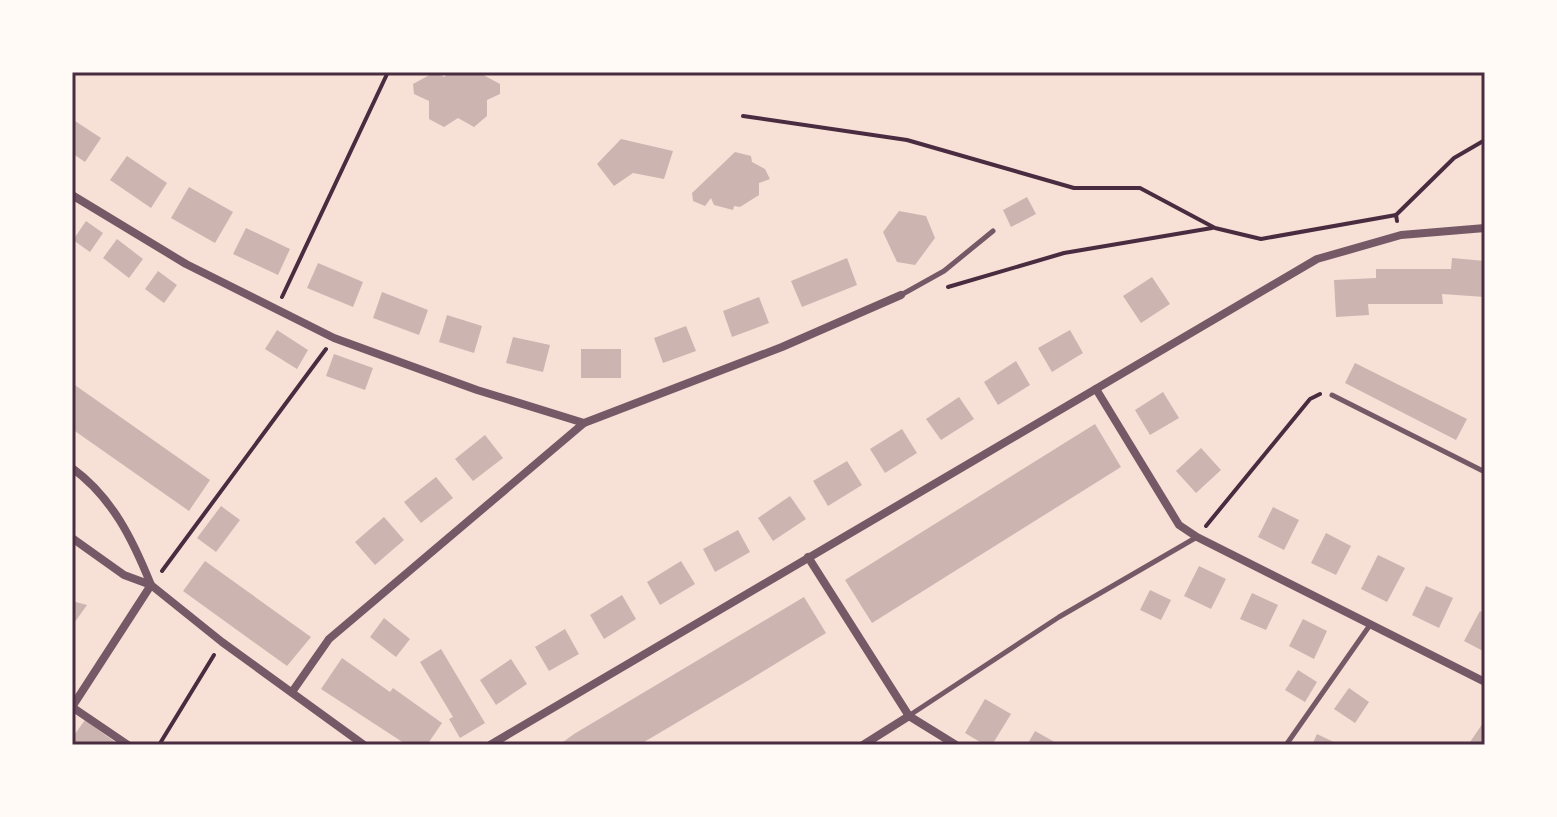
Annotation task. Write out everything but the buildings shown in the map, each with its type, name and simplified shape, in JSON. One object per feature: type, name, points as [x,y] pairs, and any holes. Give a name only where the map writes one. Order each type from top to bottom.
[{"type":"street","points":[[72,195],[186,264],[334,338],[477,390],[584,423]]},
{"type":"street","points":[[490,745],[1317,259],[1401,235],[1485,228]]},
{"type":"street","points":[[292,692],[329,639],[584,423],[782,347],[901,295]]},
{"type":"street","points":[[1096,389],[1179,525],[1197,537],[1485,682]]},
{"type":"street","points":[[72,468],[89,480],[113,508],[139,553],[151,585]]},
{"type":"street","points":[[72,538],[124,575],[151,585],[222,642],[364,745]]},
{"type":"street","points":[[808,557],[909,716],[956,745]]},
{"type":"street","points":[[128,745],[72,707],[151,585]]},
{"type":"street","points":[[863,745],[909,716]]},
{"type":"lane","points":[[901,295],[944,271],[993,231]]},
{"type":"lane","points":[[1332,395],[1485,472]]},
{"type":"lane","points":[[909,716],[1059,617],[1197,537]]},
{"type":"lane","points":[[1286,745],[1370,625]]},
{"type":"path","points":[[276,311],[388,72]]},
{"type":"path","points":[[743,116],[907,140],[1074,188],[1140,188],[1215,228],[1261,239],[1396,215],[1454,158],[1485,140]]},
{"type":"path","points":[[1396,215],[1401,235]]},
{"type":"path","points":[[947,287],[1064,253],[1215,228]]},
{"type":"path","points":[[151,585],[334,338]]},
{"type":"path","points":[[1197,537],[1310,399],[1321,393],[1332,395]]},
{"type":"path","points":[[159,745],[222,642]]}]
